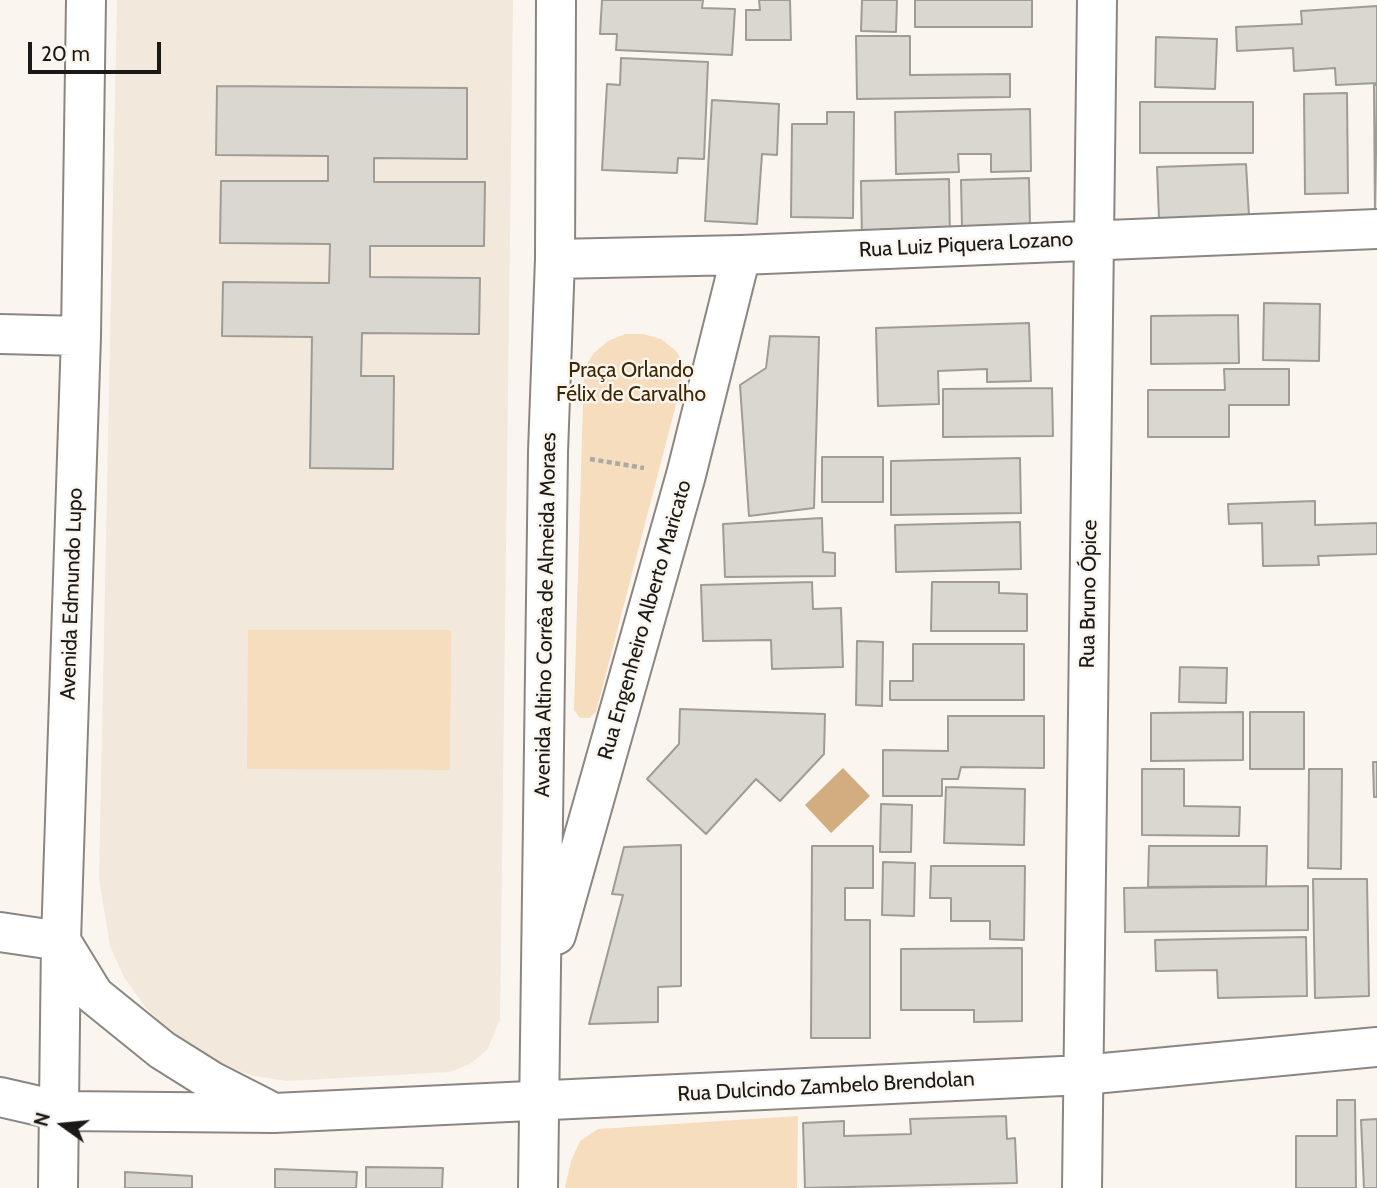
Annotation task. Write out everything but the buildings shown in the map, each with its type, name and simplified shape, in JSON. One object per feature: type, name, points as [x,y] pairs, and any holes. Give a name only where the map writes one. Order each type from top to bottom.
[{"type":"street","name":"Avenida Edmundo Lupo","points":[[58,1188],[61,941],[81,336],[86,0]]},
{"type":"street","name":"Avenida Altino Corrêa de Almeida Moraes","points":[[538,1188],[548,452],[555,259],[556,0]]},
{"type":"street","name":"Rua Bruno Ópice","points":[[1082,1188],[1097,0]]},
{"type":"street","name":"Rua Luiz Piquera Lozano","points":[[555,259],[741,255],[1377,229]]},
{"type":"street","name":"Rua Engenheiro Alberto Maricato","points":[[542,984],[685,475],[741,255]]},
{"type":"street","points":[[0,334],[81,336]]},
{"type":"street","points":[[0,932],[61,941]]},
{"type":"street","name":"Rua Dulcindo Zambelo Brendolan","points":[[61,941],[94,995],[162,1050],[213,1082],[274,1113]]},
{"type":"street","name":"Rua Dulcindo Zambelo Brendolan","points":[[0,1097],[61,1111],[274,1113],[1083,1075],[1377,1047]]},
{"type":"path","points":[[548,452],[685,475]]},
{"type":"shaded area","points":[[117,0],[513,0],[500,1020],[487,1050],[470,1064],[450,1072],[287,1081],[254,1076],[222,1065],[192,1050],[166,1029],[143,1004],[124,977],[110,946],[99,879]]},
{"type":"shaded area","points":[[843,768],[870,796],[831,833],[805,805]]},
{"type":"green space","name":"Praça Orlando Félix de Carvalho","points":[[625,334],[643,334],[661,339],[675,350],[686,366],[596,712],[589,718],[580,718],[574,710],[584,369],[594,353],[608,341]]},
{"type":"green space","points":[[248,630],[451,630],[450,770],[247,769]]},
{"type":"green space","points":[[798,1116],[797,1188],[565,1188],[571,1161],[580,1141],[598,1129]]}]
